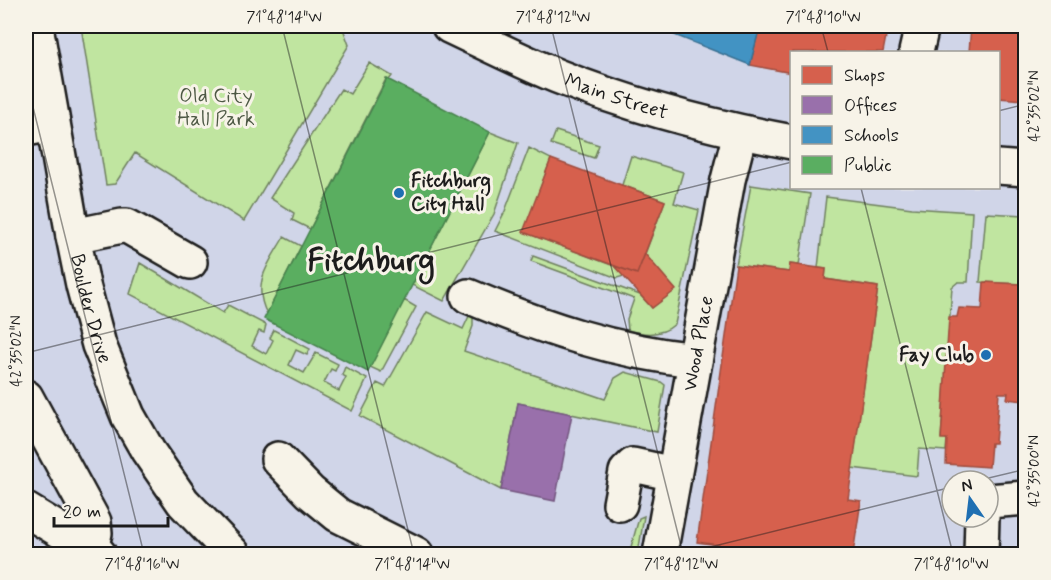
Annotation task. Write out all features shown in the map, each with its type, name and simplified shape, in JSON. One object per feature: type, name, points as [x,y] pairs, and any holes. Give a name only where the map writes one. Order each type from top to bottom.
[{"type":"main road","name":"Boulder Drive","points":[[36,26],[39,127],[73,236],[99,345],[128,416],[148,451],[183,502],[233,555]]},
{"type":"main road","name":"Main Street","points":[[449,26],[557,76],[628,102],[740,133],[790,142]]},
{"type":"main road","points":[[916,51],[922,26]]},
{"type":"main road","name":"Wood Place","points":[[660,555],[728,180],[740,133]]},
{"type":"main road","points":[[1000,167],[1026,169]]},
{"type":"main road","points":[[73,236],[127,226],[190,262]]},
{"type":"main road","points":[[468,296],[535,324],[590,341],[634,352],[695,360]]},
{"type":"main road","points":[[26,396],[94,522],[94,552],[26,510]]},
{"type":"main road","points":[[278,459],[310,492],[338,515],[416,555]]},
{"type":"main road","points":[[620,504],[626,472],[633,465],[674,474]]},
{"type":"main road","points":[[1000,500],[1026,498]]},
{"type":"main road","points":[[981,555],[982,529]]},
{"type":"shaded area","points":[[26,26],[1025,26],[1025,554],[26,554]]},
{"type":"green space","name":"Old City Hall Park","points":[[81,26],[342,26],[349,45],[244,221],[135,153],[115,184],[106,185]]},
{"type":"green space","points":[[369,63],[392,76],[389,80],[386,79],[310,229],[292,220],[294,213],[270,198],[341,89],[350,94]]},
{"type":"green space","points":[[556,131],[599,145],[594,158],[551,144]]},
{"type":"green space","points":[[490,132],[518,143],[494,214],[444,301],[412,285]]},
{"type":"green space","points":[[529,148],[551,159],[524,232],[614,266],[624,276],[617,278],[495,231]]},
{"type":"green space","points":[[631,156],[683,172],[674,203],[699,210],[675,324],[665,331],[653,333],[628,330],[627,319],[634,299],[531,261],[533,256],[640,295],[652,308],[675,290],[645,254],[665,201],[622,185]]},
{"type":"green space","points":[[751,185],[810,194],[799,265],[790,264],[789,272],[736,265]]},
{"type":"green space","points":[[826,197],[912,208],[972,212],[968,282],[958,282],[952,287],[941,438],[947,439],[946,451],[919,449],[917,476],[852,468],[878,287],[825,279],[826,269],[818,268]]},
{"type":"green space","points":[[26,213],[35,270],[26,273]]},
{"type":"green space","points":[[986,213],[1025,215],[1025,293],[1021,293],[1021,284],[980,282]]},
{"type":"green space","points":[[284,237],[301,246],[267,314],[261,293],[261,283]]},
{"type":"green space","points":[[140,263],[223,313],[228,305],[266,325],[264,333],[259,331],[252,346],[266,354],[273,340],[270,338],[274,330],[310,349],[307,355],[296,350],[289,365],[304,373],[316,353],[338,364],[335,371],[331,369],[324,383],[339,391],[346,377],[342,375],[345,367],[367,379],[352,411],[130,294]]},
{"type":"green space","points":[[404,300],[416,307],[381,372],[370,367]]},
{"type":"green space","points":[[427,312],[463,329],[470,314],[473,316],[473,326],[464,351],[605,399],[615,378],[625,372],[661,382],[665,385],[657,432],[518,403],[501,490],[360,416],[377,383],[385,387]]},
{"type":"green space","points":[[644,516],[638,554],[629,554],[639,518]]},
{"type":"building: Shops","points":[[760,26],[888,26],[883,51],[790,51],[790,73],[750,65]]},
{"type":"building: Shops","points":[[971,26],[1026,26],[1026,100],[1000,98],[1000,51],[969,51]]},
{"type":"building: Shops","points":[[551,159],[665,201],[637,274],[523,232]]},
{"type":"building: Shops","points":[[645,254],[676,290],[652,308],[614,266],[637,274]]},
{"type":"building: Shops","points":[[790,264],[826,269],[825,279],[878,287],[848,499],[861,501],[853,554],[783,554],[697,542],[736,265],[789,272]]},
{"type":"building: Shops","name":"Fay Club","points":[[984,282],[1021,284],[1021,293],[1026,293],[1026,401],[1007,399],[1008,393],[999,393],[995,443],[991,443],[989,467],[946,464],[947,439],[941,439],[949,317],[957,317],[959,308],[982,309]]},
{"type":"building: Offices","points":[[518,403],[572,414],[555,501],[501,490]]},
{"type":"building: Schools","points":[[652,26],[760,26],[750,65]]},
{"type":"building: Public","name":"Fitchburg City Hall","points":[[387,79],[490,132],[368,372],[264,319]]},
{"type":"place","name":"Fitchburg City Hall","points":[[399,193]]},
{"type":"place","name":"Fay Club","points":[[986,355]]},
{"type":"district","name":"Fitchburg","points":[[371,261]]}]
